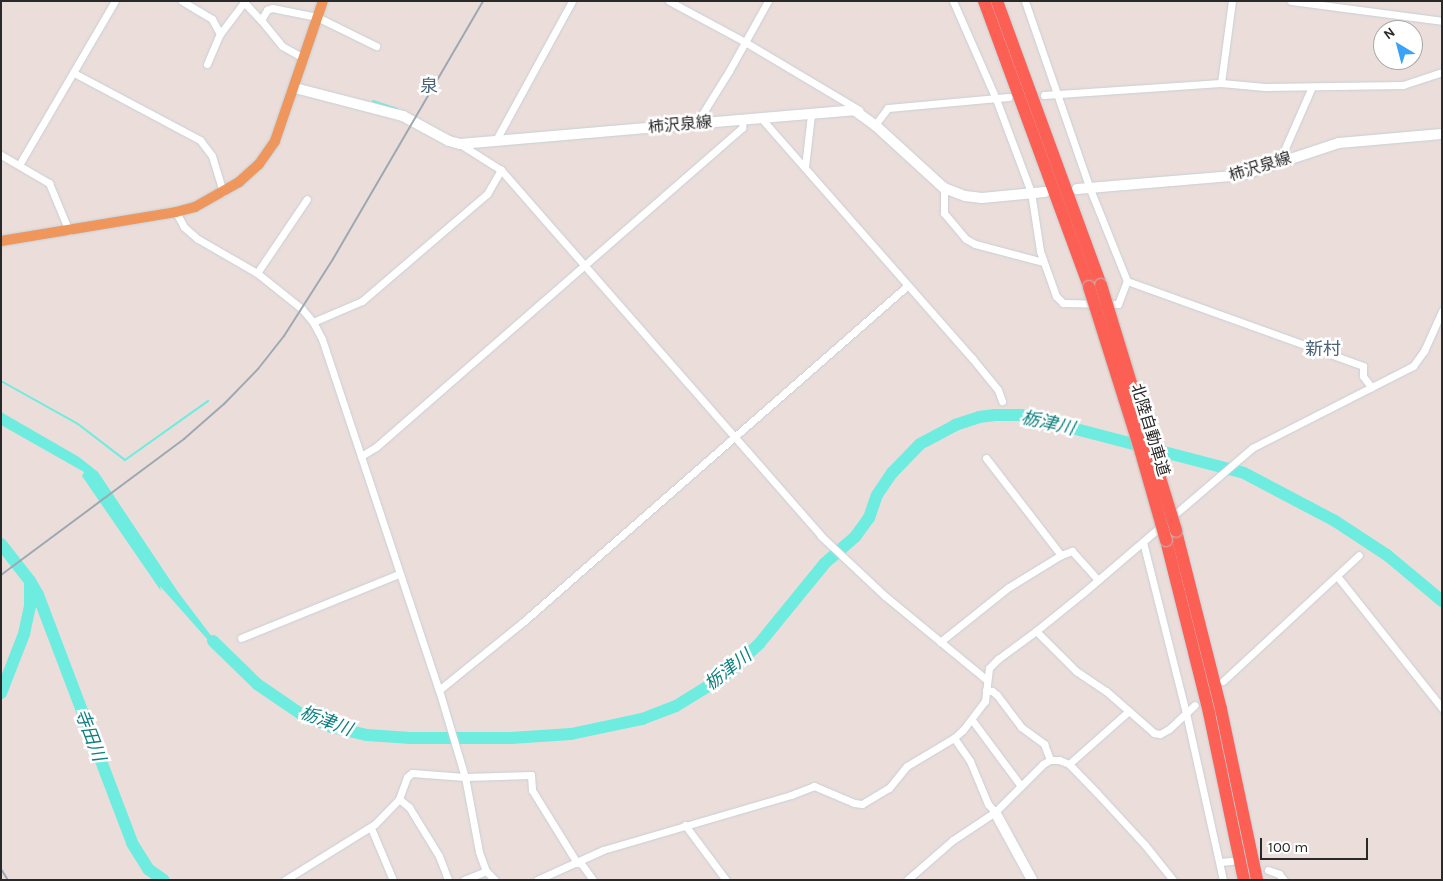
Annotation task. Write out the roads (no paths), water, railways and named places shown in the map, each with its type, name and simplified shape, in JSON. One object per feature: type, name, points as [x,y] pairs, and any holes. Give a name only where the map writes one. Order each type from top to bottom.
[{"type":"highway","name":"北陸自動車道","points":[[984,1],[1095,286],[1166,540],[1209,713],[1244,880]]},
{"type":"highway","name":"北陸自動車道","points":[[997,1],[1150,442],[1176,531],[1221,709],[1257,880]]},
{"type":"main road","points":[[1,241],[69,231],[196,207],[223,192],[251,172],[267,154],[275,141],[295,88],[323,1]]},
{"type":"main road","name":"柿沢泉線","points":[[295,88],[403,116],[449,141],[460,144],[854,110],[875,125],[944,188],[965,196],[982,198],[1044,192]]},
{"type":"main road","name":"柿沢泉線","points":[[1077,189],[1242,176],[1278,162],[1338,143],[1442,134]]},
{"type":"main road","points":[[995,812],[1032,880]]},
{"type":"street","points":[[19,165],[115,1]]},
{"type":"street","points":[[182,1],[212,19],[220,34]]},
{"type":"street","points":[[496,140],[572,1]]},
{"type":"street","points":[[669,1],[745,42],[858,108],[860,116]]},
{"type":"street","points":[[696,124],[768,1]]},
{"type":"street","points":[[953,1],[996,99],[1031,192],[1043,262],[1056,296],[1063,303],[1118,304],[1127,281],[1090,189],[1058,93],[1024,1]]},
{"type":"street","points":[[1221,82],[1232,1]]},
{"type":"street","points":[[1291,1],[1442,21]]},
{"type":"street","points":[[207,64],[220,34],[243,2],[261,20],[282,46],[304,58]]},
{"type":"street","points":[[261,20],[267,10],[272,8],[318,17],[376,46]]},
{"type":"street","points":[[1044,95],[1221,82],[1265,87],[1312,88],[1403,85],[1442,72]]},
{"type":"street","points":[[74,73],[200,140],[212,156],[223,192]]},
{"type":"street","points":[[1278,162],[1312,88]]},
{"type":"street","points":[[875,125],[888,108],[1008,97]]},
{"type":"street","points":[[805,167],[811,114]]},
{"type":"street","points":[[761,118],[977,364],[998,390],[1002,401]]},
{"type":"street","points":[[361,456],[376,447],[586,266],[742,128],[743,120]]},
{"type":"street","points":[[460,144],[501,170],[821,536],[849,564],[987,680]]},
{"type":"street","points":[[1,155],[49,183],[69,231]]},
{"type":"street","points":[[313,322],[362,301],[487,194],[501,170]]},
{"type":"street","points":[[944,188],[944,213],[966,239],[975,244],[1043,262]]},
{"type":"street","points":[[257,274],[307,199]]},
{"type":"street","points":[[176,212],[184,226],[198,239],[257,274],[302,309],[313,322],[322,339],[439,690],[465,777],[479,852],[486,871],[495,880]]},
{"type":"street","points":[[1127,281],[1364,366],[1363,376],[1372,388]]},
{"type":"street","points":[[439,690],[523,622],[908,286]]},
{"type":"street","points":[[537,880],[603,850],[791,795],[814,786],[854,803],[862,804],[888,788],[907,766],[954,738],[972,720],[985,701],[990,668],[998,659],[1036,632],[1180,512],[1210,482],[1263,440],[1414,366],[1424,352],[1442,311]]},
{"type":"street","points":[[986,458],[1061,555]]},
{"type":"street","points":[[1143,542],[1186,714],[1223,880]]},
{"type":"street","points":[[940,642],[1009,587],[1061,555],[1072,551],[1098,580]]},
{"type":"street","points":[[1224,680],[1359,554]]},
{"type":"street","points":[[241,638],[399,574]]},
{"type":"street","points":[[1337,576],[1442,708]]},
{"type":"street","points":[[1036,632],[1076,671],[1106,691],[1154,733],[1160,734],[1169,730],[1195,705]]},
{"type":"street","points":[[986,690],[992,691],[997,695],[1021,727],[1044,744],[1050,760]]},
{"type":"street","points":[[1068,764],[1129,712]]},
{"type":"street","points":[[972,720],[1021,786]]},
{"type":"street","points":[[954,738],[970,761],[988,804],[995,812]]},
{"type":"street","points":[[907,880],[953,840],[995,812],[1050,760],[1059,760],[1068,764],[1145,844],[1173,880]]},
{"type":"street","points":[[286,880],[371,828],[399,799],[408,777],[412,773],[465,777],[531,774],[532,790],[593,880]]},
{"type":"street","points":[[399,799],[409,807],[439,856],[448,880]]},
{"type":"street","points":[[686,825],[726,880]]},
{"type":"street","points":[[371,828],[393,880]]},
{"type":"street","points":[[1220,862],[1231,861]]},
{"type":"street","points":[[1268,870],[1279,874],[1284,880]]},
{"type":"street","points":[[464,880],[486,871]]},
{"type":"water","points":[[1,412],[79,457],[98,472],[178,592],[231,662],[215,648],[160,586],[161,591],[82,476],[84,472],[1,425]]},
{"type":"waterway","points":[[373,101],[397,109]]},
{"type":"waterway","points":[[1,381],[78,424],[125,460],[208,401]]},
{"type":"waterway","name":"栃津川","points":[[213,641],[257,684],[301,714],[332,727],[367,735],[411,738],[511,738],[571,734],[642,719],[676,706],[723,677],[759,644],[825,563],[855,537],[869,518],[877,495],[892,473],[920,444],[955,425],[979,417],[995,415],[1022,415],[1244,473],[1335,521],[1387,555],[1442,601]]},
{"type":"waterway","name":"寺田川","points":[[1,544],[30,581],[38,595],[132,843],[148,869],[164,880]]},
{"type":"waterway","points":[[1,693],[24,634],[30,606],[30,583]]},
{"type":"railway","points":[[1,575],[184,439],[224,404],[258,369],[284,336],[333,259],[483,1]]},
{"type":"railway","points":[[1,869],[8,880]]},
{"type":"district","name":"泉","points":[[429,86]]},
{"type":"district","name":"新村","points":[[1323,349]]}]
